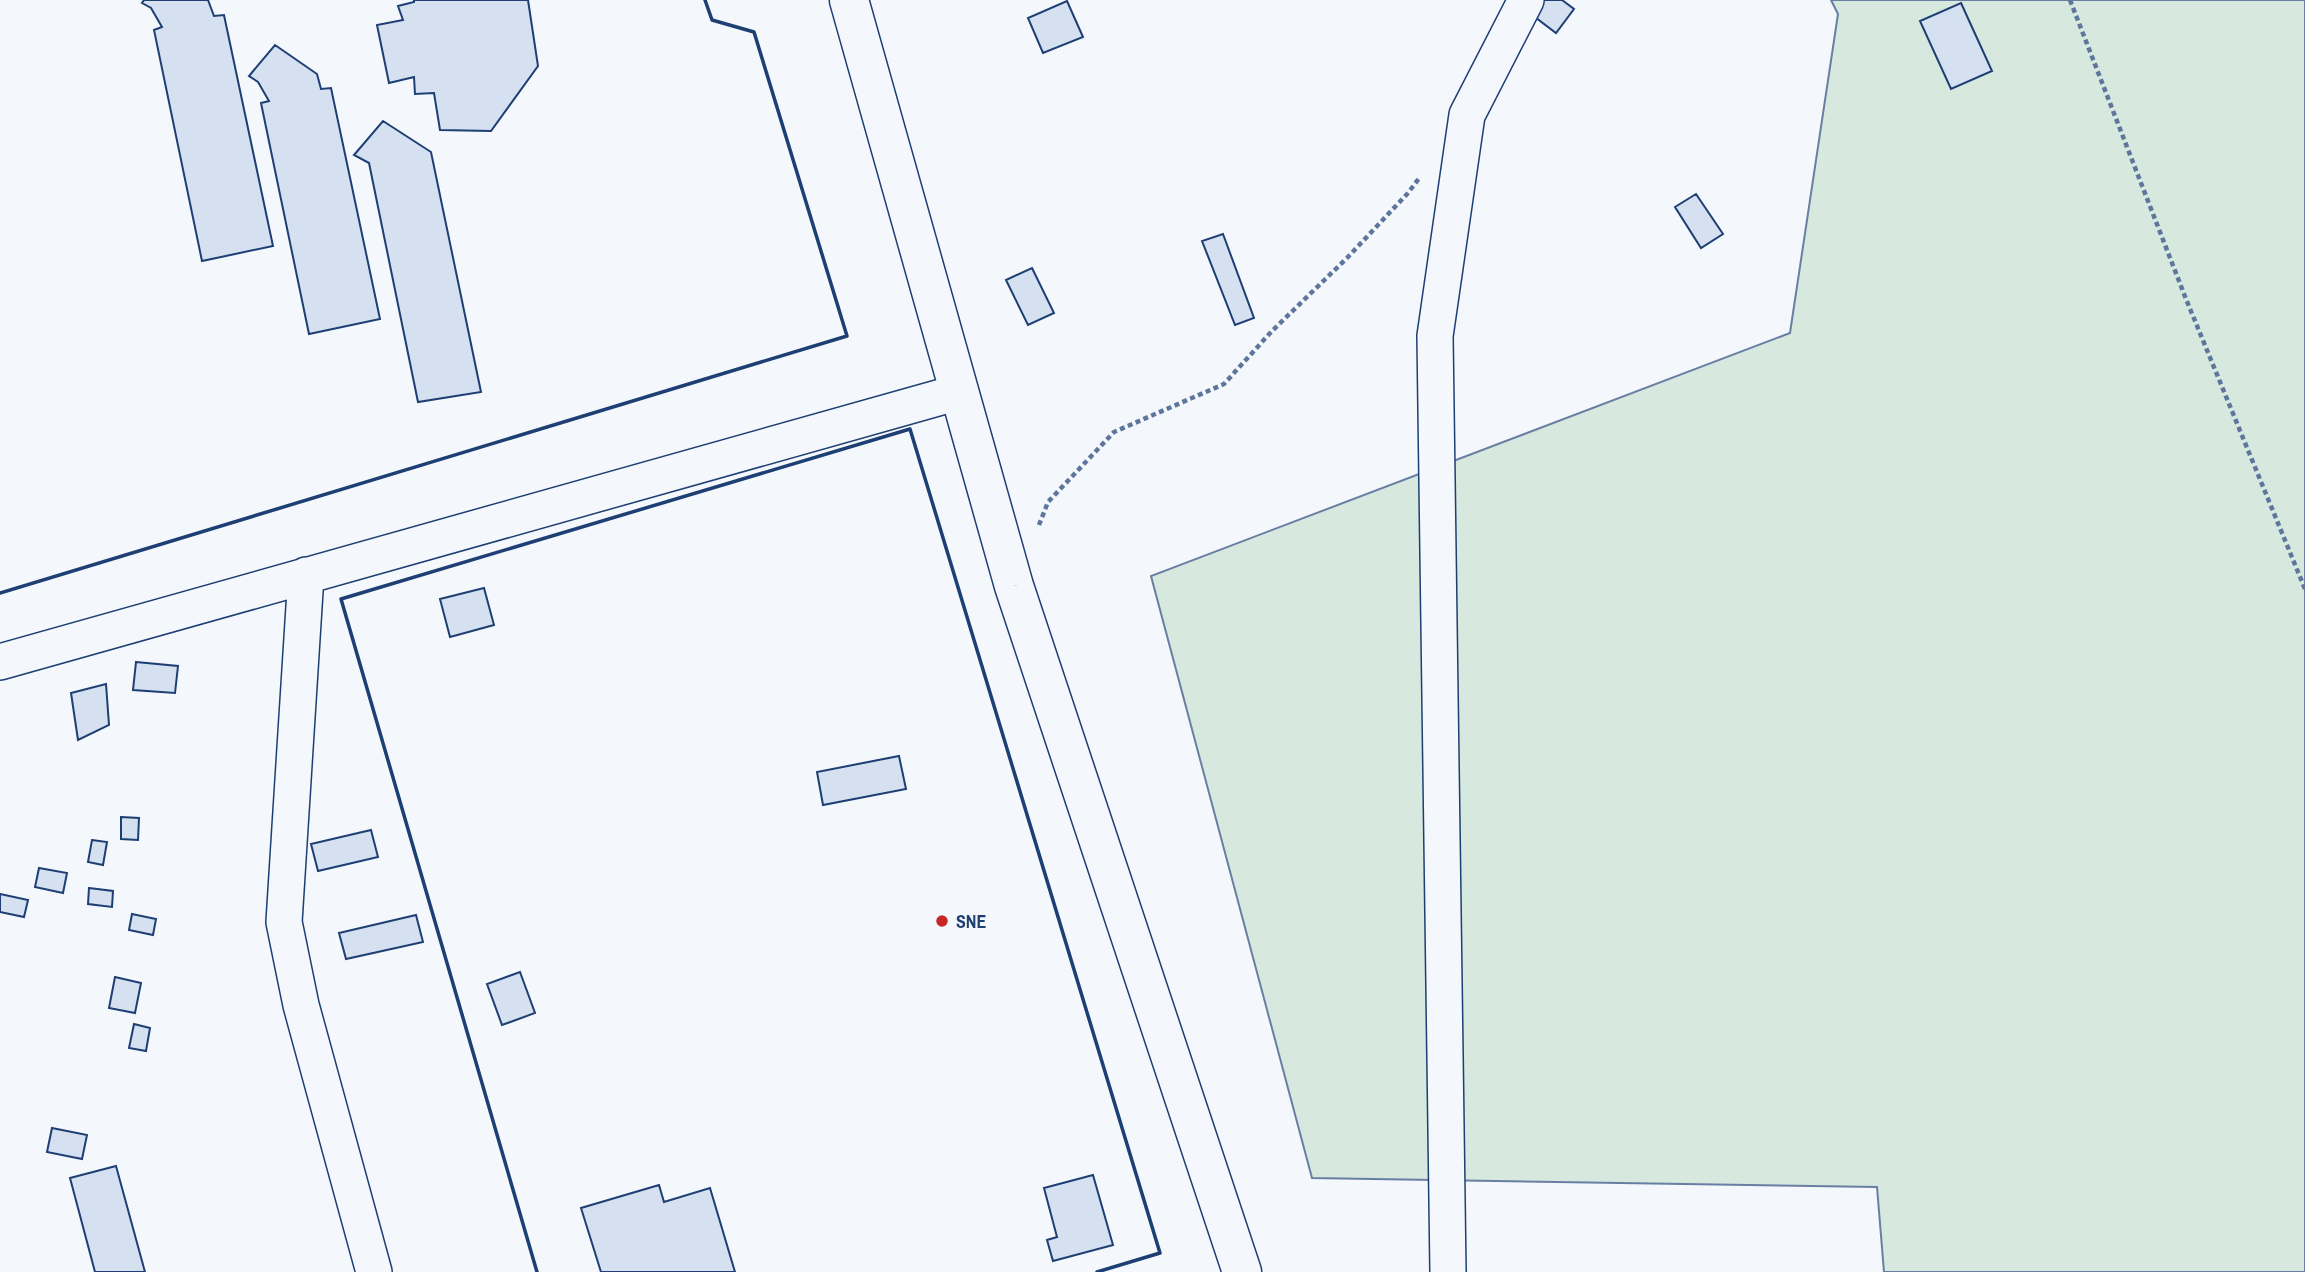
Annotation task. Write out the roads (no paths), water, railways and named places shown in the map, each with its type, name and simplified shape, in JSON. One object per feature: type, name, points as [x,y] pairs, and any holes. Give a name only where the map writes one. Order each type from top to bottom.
[{"type":"main road","points":[[849,0],[1014,586],[1242,1272]]},
{"type":"street","points":[[1448,1272],[1435,335],[1467,115],[1526,0]]},
{"type":"street","points":[[0,662],[958,393]]},
{"type":"street","points":[[306,575],[284,922],[301,1005],[374,1272]]},
{"type":"place","name":"SNE","points":[[942,921]]}]
